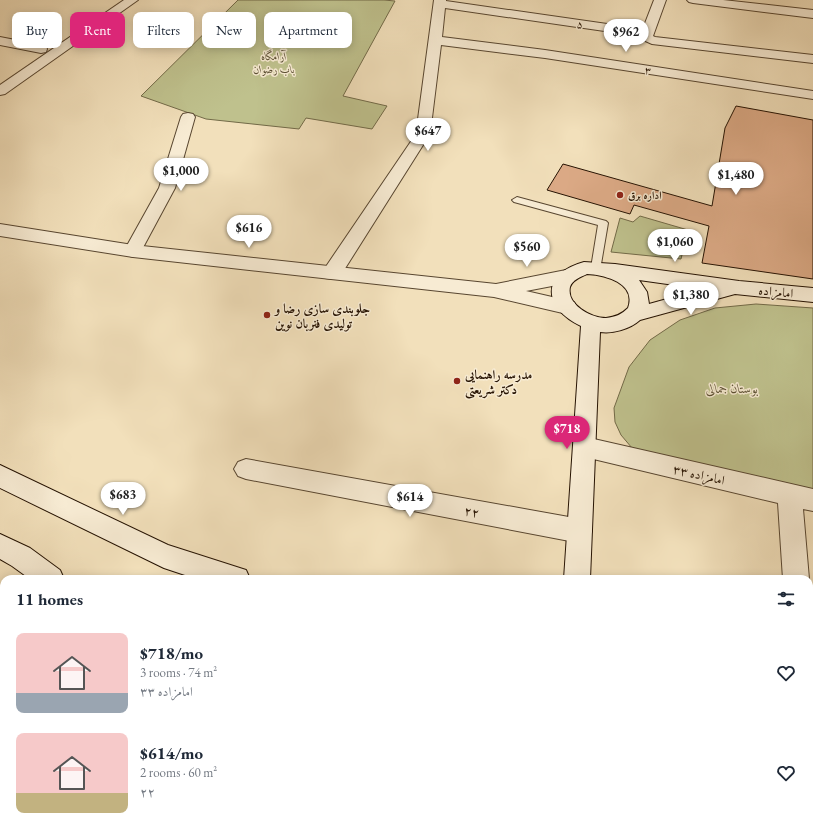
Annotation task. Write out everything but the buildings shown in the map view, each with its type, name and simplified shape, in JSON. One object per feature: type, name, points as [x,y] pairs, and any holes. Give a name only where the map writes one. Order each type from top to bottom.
[{"type":"street","points":[[0,76],[113,0]]},
{"type":"street","points":[[0,91],[132,0]]},
{"type":"street","points":[[646,37],[660,0]]},
{"type":"street","points":[[693,0],[813,14]]},
{"type":"street","points":[[332,273],[423,134],[440,2]]},
{"type":"street","name":"۵","points":[[440,2],[635,32],[652,40],[813,59]]},
{"type":"street","name":"۳","points":[[435,40],[545,54],[813,95]]},
{"type":"street","points":[[0,41],[41,49]]},
{"type":"street","points":[[133,251],[168,188],[188,117]]},
{"type":"street","points":[[0,230],[133,251],[494,290],[567,307]]},
{"type":"street","points":[[494,290],[566,277],[584,268],[602,268],[619,274],[629,280],[636,288],[640,297],[640,306],[636,314]]},
{"type":"street","name":"امامزاده","points":[[602,268],[739,288],[813,295]]},
{"type":"street","points":[[566,277],[561,284],[560,293],[563,302],[567,307],[579,318],[604,324],[617,324],[628,320],[636,314],[739,288]]},
{"type":"street","points":[[577,575],[591,322]]},
{"type":"street","name":"امامزاده ۳۳","points":[[585,447],[801,497]]},
{"type":"street","name":"۲۲","points":[[246,468],[580,532]]},
{"type":"street","points":[[0,476],[164,556],[224,575]]},
{"type":"street","points":[[796,575],[801,497]]},
{"type":"street","points":[[0,546],[21,557],[46,575]]},
{"type":"lane","points":[[517,200],[604,223],[602,268]]},
{"type":"green space","name":"آرامگاه باب رضوان","points":[[238,0],[395,1],[343,96],[387,106],[372,129],[306,118],[299,129],[206,119],[141,96],[190,48],[194,48],[194,44],[202,36],[202,48],[256,48],[256,12],[226,12]]},
{"type":"green space","points":[[640,216],[688,230],[681,259],[611,252],[620,218],[633,222]]},
{"type":"green space","name":"بوستان جمالی","points":[[756,304],[813,308],[813,491],[632,448],[621,435],[615,422],[614,408],[629,367],[650,340],[680,320],[715,308]]},
{"type":"place","name":"اداره برق","points":[[620,195]]},
{"type":"place","name":"جلوبندی سازی رضا و تولیدی فنربان نوین","points":[[267,315]]},
{"type":"place","name":"مدرسه راهنمایی دکتر شریعتی","points":[[457,381]]}]
